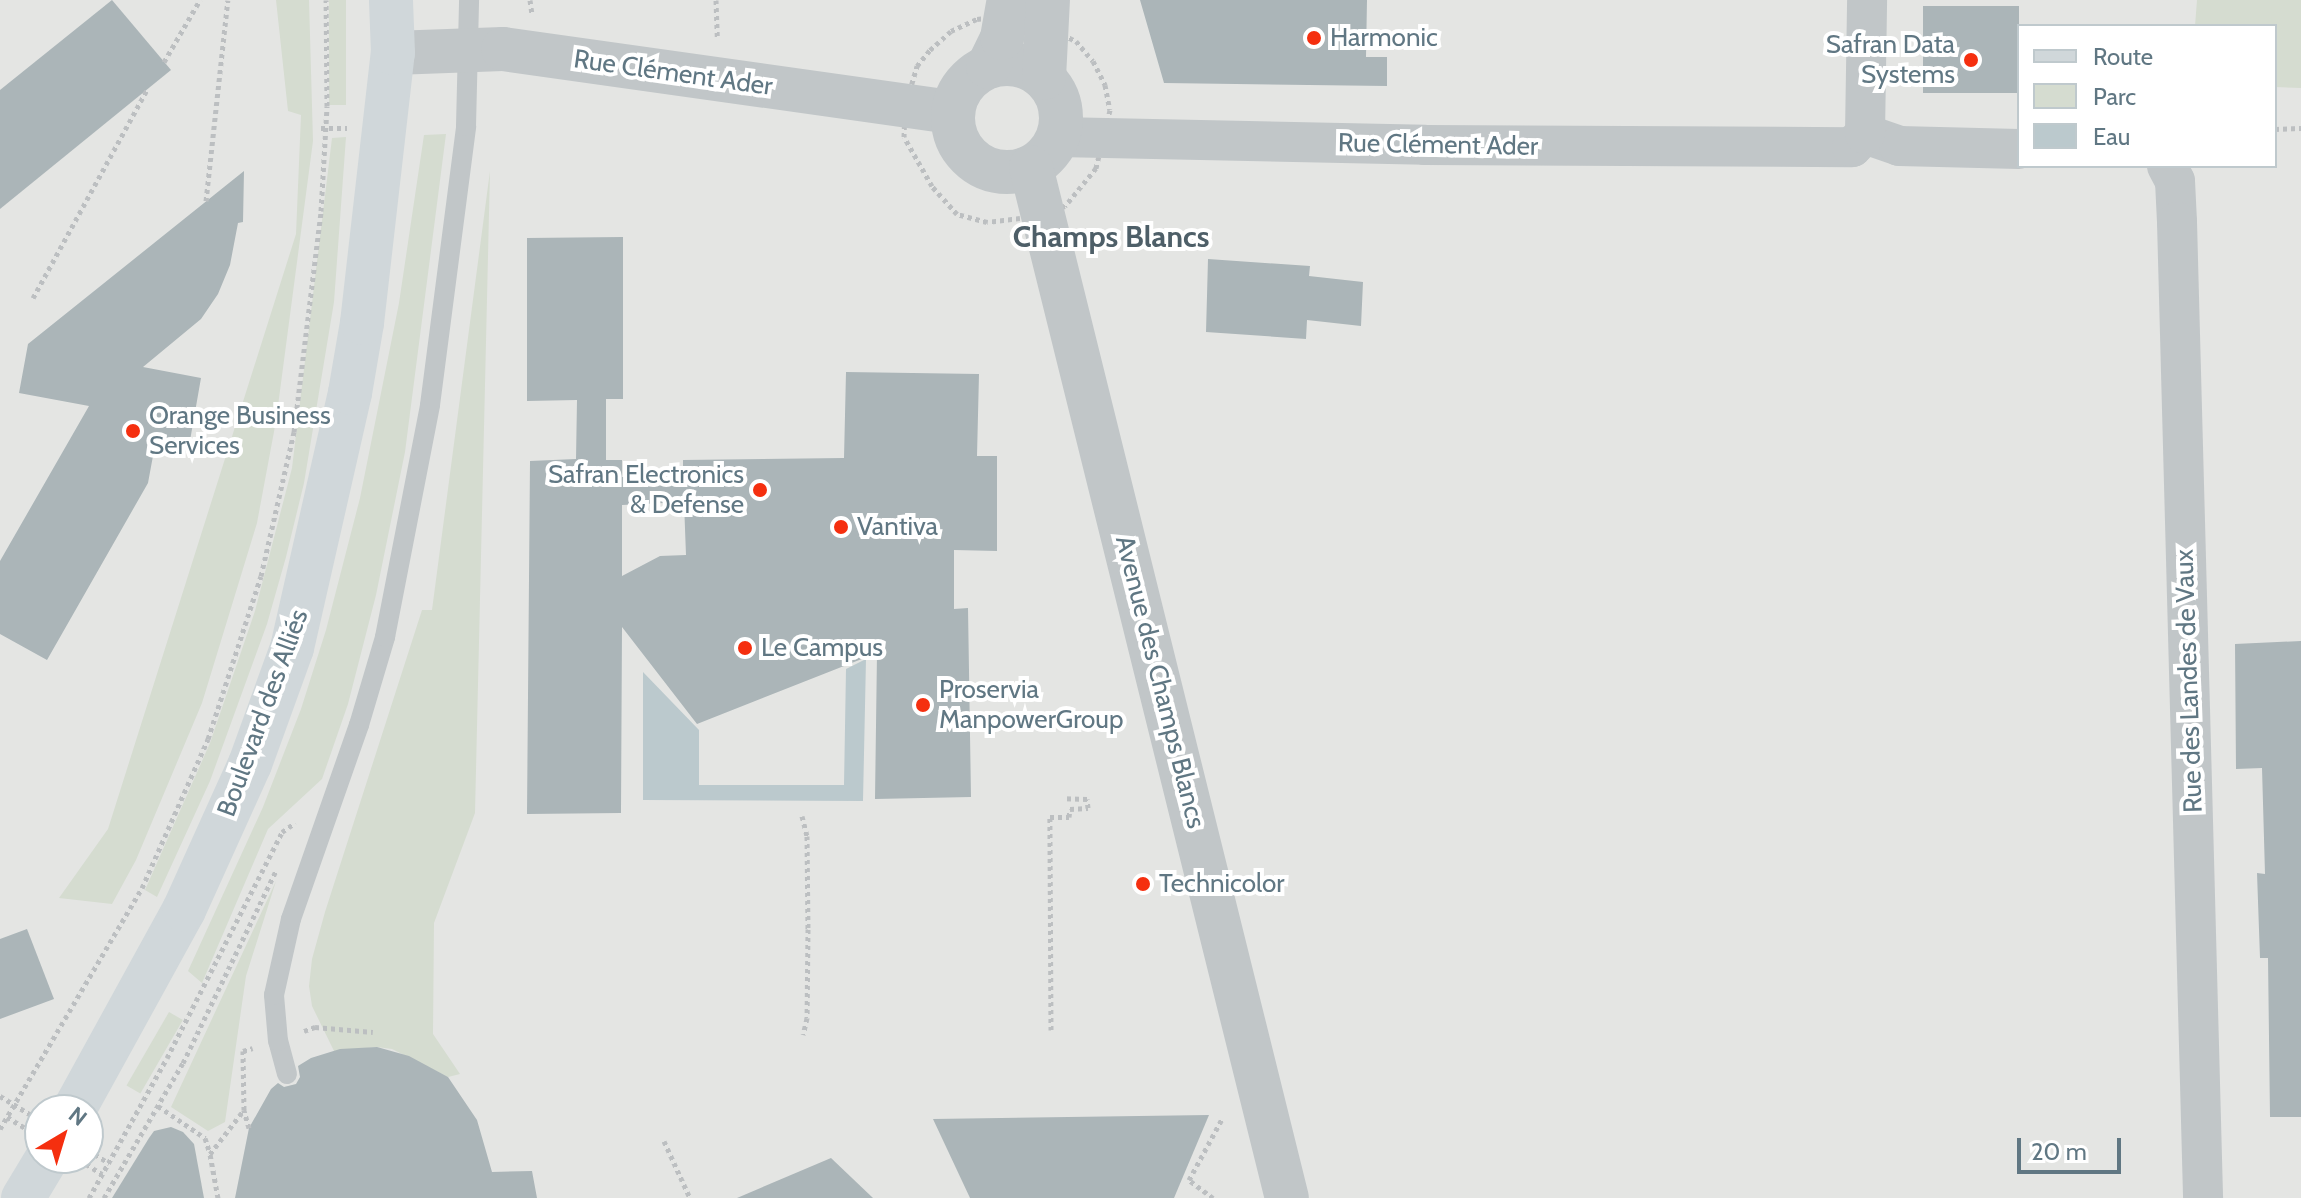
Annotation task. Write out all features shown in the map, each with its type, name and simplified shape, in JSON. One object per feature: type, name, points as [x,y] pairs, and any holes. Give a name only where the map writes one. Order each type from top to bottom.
[{"type":"main road","name":"Boulevard des Alliés","points":[[83,1094],[184,910],[250,764],[292,648],[350,393],[362,323],[393,53],[391,0]]},
{"type":"street","points":[[1867,0],[1865,134],[1899,146],[2017,149]]},
{"type":"street","points":[[988,67],[1002,38],[1028,10]]},
{"type":"street","points":[[1028,10],[1044,78],[1060,106],[1045,152],[1000,173],[968,157],[956,136],[953,112],[961,90],[977,73],[988,67],[1012,64],[1044,78]]},
{"type":"street","name":"Rue Clément Ader","points":[[393,53],[470,50],[529,52],[953,112]]},
{"type":"street","name":"Rue Clément Ader","points":[[1045,152],[1106,139],[1818,148],[1852,147],[1865,134]]},
{"type":"street","name":"Avenue des Champs Blancs","points":[[1045,152],[1042,214],[1287,1198]]},
{"type":"street","name":"Rue des Landes de Vaux","points":[[2168,168],[2175,181],[2177,222],[2203,1198]]},
{"type":"lane","points":[[287,1074],[278,1041],[274,995],[291,919],[385,637],[430,405],[466,126],[469,0]]},
{"type":"path","points":[[164,62],[200,0]]},
{"type":"path","points":[[206,201],[228,0]]},
{"type":"path","points":[[0,1129],[99,966],[147,876],[208,739],[261,576],[294,432],[321,211],[327,106],[326,0]]},
{"type":"path","points":[[716,0],[717,38]]},
{"type":"path","points":[[1028,10],[1076,41],[1093,61],[1105,85],[1110,110],[1106,139],[1096,168],[1082,189],[1065,206],[1042,214],[987,222],[957,214],[915,162],[904,137],[905,107],[917,66],[951,31],[977,19],[1028,10]]},
{"type":"path","points":[[33,298],[148,88]]},
{"type":"path","points":[[2277,129],[2301,128]]},
{"type":"path","points":[[104,1171],[167,1058],[282,832],[335,794]]},
{"type":"path","points":[[1051,1030],[1050,817],[1069,817],[1070,809],[1088,808],[1087,799],[1064,798]]},
{"type":"path","points":[[802,816],[807,836],[808,929],[807,1018],[803,1035]]},
{"type":"path","points":[[104,1198],[183,1063],[282,859],[309,868]]},
{"type":"path","points":[[0,1096],[24,1111]]},
{"type":"path","points":[[158,1106],[205,1138],[218,1198]]},
{"type":"path","points":[[210,1154],[244,1110]]},
{"type":"path","points":[[1213,1198],[1189,1180],[1222,1119]]},
{"type":"path","points":[[664,1141],[690,1198]]},
{"type":"path","points":[[104,1160],[109,1163]]},
{"type":"path","points":[[89,1198],[102,1174]]},
{"type":"shaded area","points":[[0,0],[2301,0],[2301,1198],[0,1198]]},
{"type":"green space","points":[[276,0],[309,0],[313,141],[276,421],[257,523],[202,703],[136,860],[112,904],[59,898],[108,829],[296,234],[301,115],[288,111]]},
{"type":"green space","points":[[329,0],[346,0],[346,105],[329,105]]},
{"type":"green space","points":[[2197,0],[2301,0],[2301,88],[2277,87],[2277,24],[2195,24]]},
{"type":"green space","points":[[446,134],[405,452],[376,595],[348,704],[322,779],[268,829],[202,983],[188,971],[263,807],[301,709],[326,630],[360,498],[399,303],[424,135]]},
{"type":"green space","points":[[346,137],[334,302],[304,483],[286,557],[267,624],[210,781],[157,897],[145,890],[210,743],[255,611],[292,468],[332,138]]},
{"type":"green space","points":[[490,171],[475,813],[434,923],[433,1034],[460,1074],[448,1077],[392,1049],[377,1047],[334,1051],[312,1006],[309,986],[312,959],[325,912],[422,610],[432,610]]},
{"type":"green space","points":[[276,881],[246,976],[225,1122],[208,1131],[171,1107]]},
{"type":"green space","points":[[169,1012],[183,1020],[140,1094],[126,1086]]},
{"type":"water","points":[[866,659],[863,801],[643,800],[643,672],[699,730],[699,785],[844,785],[846,669]]},
{"type":"building","points":[[112,0],[171,70],[0,209],[0,90]]},
{"type":"building","points":[[1140,0],[1367,0],[1366,57],[1387,57],[1387,86],[1164,83]]},
{"type":"building","name":"Safran Data Systems","points":[[1923,6],[2019,6],[2017,93],[1923,93]]},
{"type":"building","name":"Orange Business Services","points":[[244,171],[243,222],[238,223],[230,265],[218,294],[201,319],[143,367],[201,378],[188,452],[155,445],[148,483],[47,660],[0,634],[0,561],[89,406],[19,393],[28,344]]},
{"type":"building","points":[[623,237],[623,399],[606,399],[606,460],[622,460],[622,477],[683,477],[683,460],[844,458],[846,372],[979,374],[977,456],[997,456],[997,551],[954,550],[954,609],[968,608],[971,797],[875,799],[877,653],[697,724],[622,627],[621,813],[527,814],[530,461],[576,459],[577,400],[527,401],[527,238]],"holes":[[[684,502],[686,555],[660,556],[622,576],[622,505]]]},
{"type":"building","points":[[1208,259],[1310,266],[1309,276],[1363,282],[1361,326],[1307,320],[1306,339],[1206,332]]},
{"type":"building","points":[[2301,641],[2301,1117],[2270,1117],[2268,958],[2260,958],[2257,873],[2265,874],[2262,768],[2236,769],[2235,644]]},
{"type":"building","points":[[27,929],[54,999],[0,1019],[0,939]]},
{"type":"building","points":[[377,1047],[409,1056],[448,1077],[477,1120],[492,1172],[532,1171],[537,1198],[235,1198],[249,1128],[271,1089],[278,1083],[284,1087],[296,1084],[300,1077],[298,1066],[311,1058],[340,1049]]},
{"type":"building","points":[[1209,1115],[1174,1198],[970,1198],[933,1119]]},
{"type":"building","points":[[171,1127],[183,1132],[194,1144],[204,1198],[112,1198],[154,1131]]},
{"type":"building","points":[[831,1158],[873,1198],[737,1198]]},
{"type":"place","name":"Harmonic","points":[[1314,38]]},
{"type":"place","name":"Safran Data Systems","points":[[1971,60]]},
{"type":"place","name":"Orange Business Services","points":[[133,431]]},
{"type":"place","name":"Safran Electronics & Defense","points":[[760,490]]},
{"type":"place","name":"Vantiva","points":[[841,527]]},
{"type":"place","name":"Le Campus","points":[[745,648]]},
{"type":"place","name":"Proservia ManpowerGroup","points":[[923,705]]},
{"type":"place","name":"Technicolor","points":[[1143,884]]},
{"type":"district","name":"Champs Blancs","points":[[1111,237]]}]
